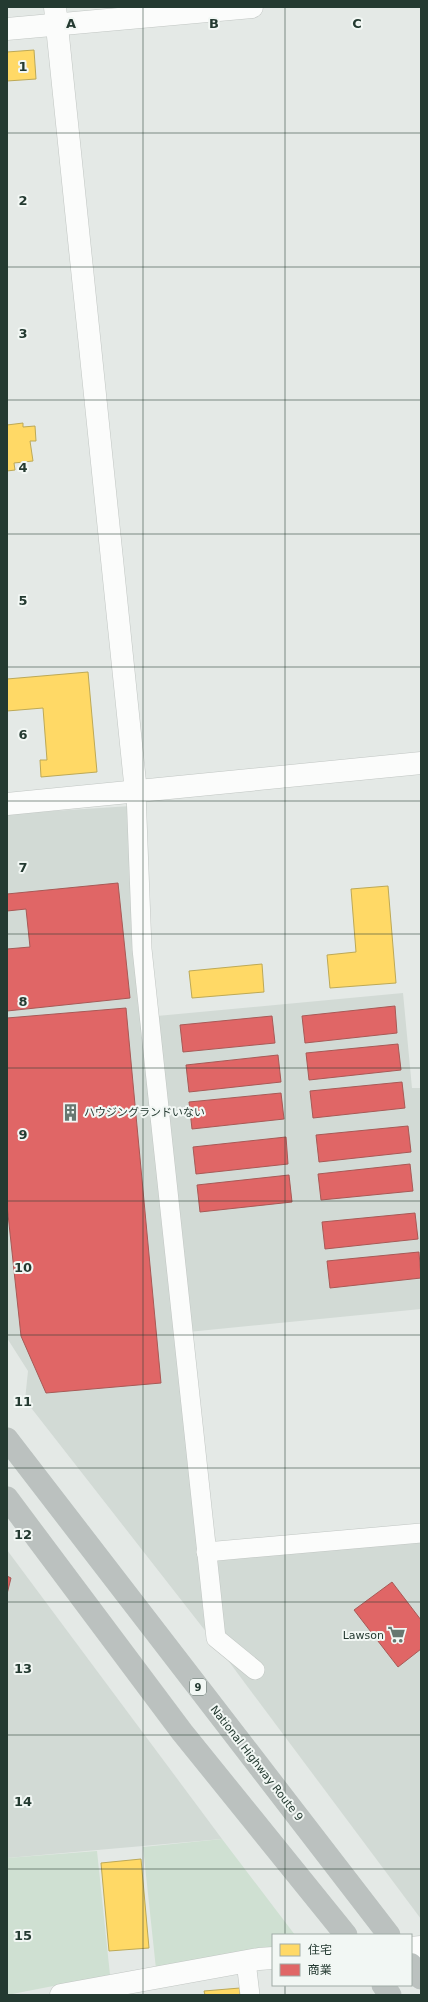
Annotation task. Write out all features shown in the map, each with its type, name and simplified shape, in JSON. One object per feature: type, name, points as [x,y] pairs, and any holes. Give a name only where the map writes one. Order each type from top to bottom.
[{"type":"highway","name":"National Highway Route 9","points":[[7,1439],[388,1934]]},
{"type":"highway","points":[[7,1498],[182,1732],[345,1934]]},
{"type":"highway","points":[[412,1965],[421,1978]]},
{"type":"highway","points":[[384,1986],[390,1995]]},
{"type":"street","points":[[7,29],[56,16],[252,7]]},
{"type":"street","points":[[56,16],[136,792]]},
{"type":"street","points":[[7,804],[421,763]]},
{"type":"street","points":[[61,1995],[246,1961],[272,1958]]},
{"type":"lane","points":[[136,792],[142,949],[216,1638],[255,1670]]},
{"type":"lane","points":[[206,1552],[421,1533]]},
{"type":"lane","points":[[246,1961],[250,1995]]},
{"type":"shaded area","points":[[131,806],[129,858],[207,1633],[25,1400],[28,1371],[7,1338],[7,814]]},
{"type":"shaded area","points":[[403,993],[412,1088],[421,1088],[421,1309],[188,1332],[157,1016]]},
{"type":"shaded area","points":[[421,1539],[421,1919],[224,1655],[216,1557]]},
{"type":"shaded area","points":[[7,1550],[222,1839],[7,1858]]},
{"type":"green space","points":[[222,1839],[294,1934],[272,1934],[272,1947],[156,1969],[143,1847]]},
{"type":"green space","points":[[97,1851],[110,1975],[7,1995],[7,1858]]},
{"type":"building: 住宅","points":[[34,50],[36,79],[7,81],[7,52]]},
{"type":"building: 住宅","points":[[23,423],[23,427],[35,426],[36,441],[30,441],[33,461],[14,463],[15,470],[7,471],[7,425]]},
{"type":"building: 住宅","points":[[88,672],[97,772],[41,777],[40,760],[47,760],[43,708],[7,711],[7,679]]},
{"type":"building: 住宅","points":[[388,886],[396,983],[330,988],[327,955],[356,952],[351,889]]},
{"type":"building: 住宅","points":[[262,964],[264,992],[192,998],[189,971]]},
{"type":"building: 住宅","points":[[141,1859],[149,1948],[109,1951],[101,1863]]},
{"type":"building: 住宅","points":[[240,1988],[240,1995],[205,1995],[204,1991]]},
{"type":"building: 商業","points":[[118,883],[130,998],[7,1011],[7,949],[30,947],[26,909],[7,911],[7,894]]},
{"type":"building: 商業","points":[[395,1006],[397,1033],[305,1043],[302,1016]]},
{"type":"building: 商業","name":"ハウジングランドいない","points":[[126,1008],[161,1383],[46,1393],[21,1336],[7,1205],[7,1018]]},
{"type":"building: 商業","points":[[272,1016],[275,1043],[183,1052],[180,1025]]},
{"type":"building: 商業","points":[[398,1044],[401,1070],[309,1080],[306,1053]]},
{"type":"building: 商業","points":[[278,1055],[281,1082],[189,1092],[186,1065]]},
{"type":"building: 商業","points":[[402,1082],[405,1108],[313,1118],[310,1091]]},
{"type":"building: 商業","points":[[281,1093],[284,1119],[192,1129],[189,1102]]},
{"type":"building: 商業","points":[[408,1126],[411,1152],[319,1162],[316,1135]]},
{"type":"building: 商業","points":[[286,1137],[288,1164],[196,1174],[193,1147]]},
{"type":"building: 商業","points":[[410,1164],[413,1191],[321,1200],[318,1174]]},
{"type":"building: 商業","points":[[289,1175],[292,1202],[200,1212],[197,1185]]},
{"type":"building: 商業","points":[[415,1213],[418,1239],[325,1249],[322,1222]]},
{"type":"building: 商業","points":[[419,1252],[421,1278],[330,1288],[327,1261]]},
{"type":"building: 商業","points":[[7,1576],[11,1578],[7,1594]]},
{"type":"building: 商業","name":"Lawson","points":[[392,1582],[421,1620],[421,1649],[398,1667],[354,1610]]},
{"type":"place","name":"ハウジングランドいない","points":[[71,1112]]},
{"type":"place","name":"Lawson","points":[[397,1635]]}]
